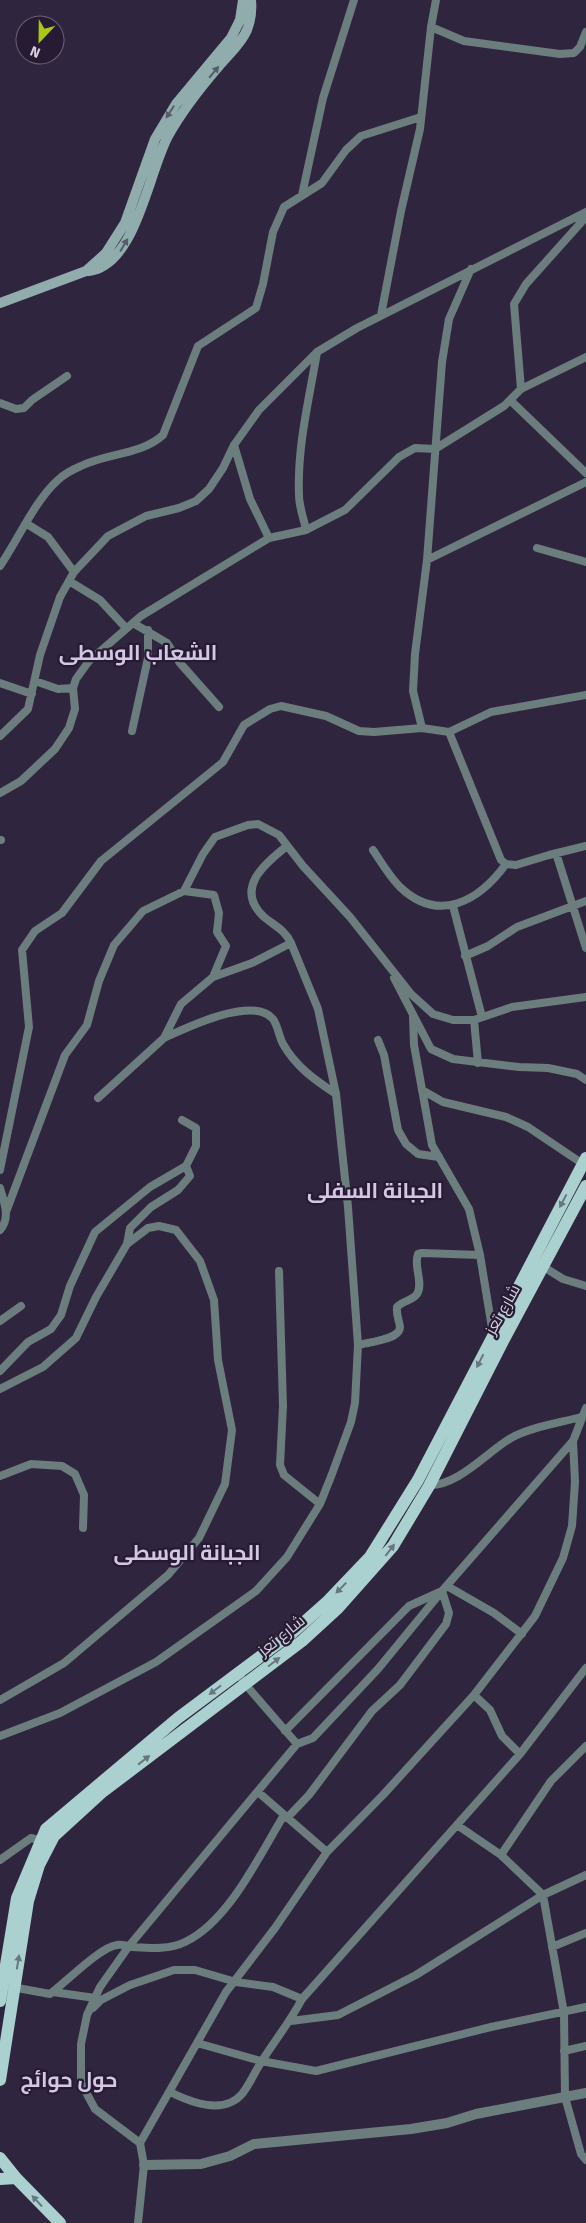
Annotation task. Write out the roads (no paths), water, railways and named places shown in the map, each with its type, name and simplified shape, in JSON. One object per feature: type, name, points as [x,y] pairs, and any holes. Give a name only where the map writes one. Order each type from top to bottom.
[{"type":"main road","points":[[0,304],[86,271],[103,267],[121,251],[135,225],[163,146],[196,85],[233,34],[240,20],[243,0]]},
{"type":"main road","points":[[196,85],[242,39],[250,18],[250,0]]},
{"type":"main road","name":"شارع تعز","points":[[45,1842],[101,1793],[302,1641],[338,1608],[394,1546],[584,1161]]},
{"type":"main road","name":"شارع تعز","points":[[498,1338],[544,1268],[586,1186]]},
{"type":"main road","name":"شارع تعز","points":[[0,2080],[17,1898],[45,1842],[46,1829],[178,1718],[292,1633],[328,1601],[370,1557],[424,1483]]},
{"type":"main road","name":"شارع تعز","points":[[0,2001],[8,1986]]},
{"type":"main road","points":[[0,2158],[16,2178],[60,2223]]},
{"type":"main road","points":[[0,2179],[16,2178]]},
{"type":"street","points":[[302,195],[323,98],[354,0]]},
{"type":"street","points":[[381,315],[421,117],[431,27],[436,0]]},
{"type":"street","points":[[431,27],[464,41],[560,54],[574,53],[580,46],[586,32]]},
{"type":"street","points":[[0,566],[58,480],[82,466],[149,445],[163,435],[198,346],[256,308],[263,284],[273,232],[284,207],[322,183],[346,150],[360,136],[421,117]]},
{"type":"street","points":[[0,736],[28,709],[36,681],[40,655],[57,605],[69,580],[74,572],[108,536],[146,516],[179,508],[196,501],[209,489],[223,468],[234,445],[259,410],[317,352],[381,315],[586,212]]},
{"type":"street","points":[[521,389],[514,304],[526,284],[586,217]]},
{"type":"street","points":[[422,728],[413,691],[415,654],[427,560],[442,362],[449,319],[471,270]]},
{"type":"street","points":[[306,530],[299,497],[300,460],[302,431],[317,352]]},
{"type":"street","points":[[0,793],[21,781],[54,749],[69,728],[75,709],[73,688],[76,679],[89,661],[126,628],[269,538],[306,530],[345,510],[398,457],[416,448],[435,449],[504,406],[521,389],[586,357]]},
{"type":"street","points":[[0,403],[16,409],[24,408],[32,400],[67,376]]},
{"type":"street","points":[[510,400],[586,473]]},
{"type":"street","points":[[234,445],[250,499],[269,538]]},
{"type":"street","points":[[427,560],[586,482]]},
{"type":"street","points":[[27,524],[48,538],[74,572]]},
{"type":"street","points":[[537,548],[586,562]]},
{"type":"street","points":[[69,580],[100,600],[126,628]]},
{"type":"street","points":[[133,623],[168,643],[180,663],[219,707]]},
{"type":"street","points":[[132,731],[148,658],[148,630]]},
{"type":"street","points":[[36,681],[58,689],[73,688]]},
{"type":"street","points":[[0,683],[32,694]]},
{"type":"street","points":[[0,1170],[29,1027],[22,950],[35,931],[62,913],[101,861],[223,762],[244,725],[270,709],[281,706],[326,716],[359,730],[374,732],[422,728],[449,732],[491,712],[586,695]]},
{"type":"street","points":[[449,732],[496,850],[506,864],[520,865],[556,853],[586,846]]},
{"type":"street","points":[[184,891],[203,854],[215,837],[258,824],[279,835],[350,917],[411,994],[433,1014],[453,1020],[474,1020],[512,1007],[586,997]]},
{"type":"street","points":[[0,1736],[60,1713],[156,1662],[256,1591],[287,1557],[320,1504],[353,1412],[358,1344],[348,1207],[336,1094],[318,1009],[291,943],[287,934],[264,916],[253,901],[251,892],[253,884],[265,864],[288,846]]},
{"type":"street","points":[[373,850],[399,886],[423,902],[440,906],[453,906],[468,900],[494,881],[506,864]]},
{"type":"street","points":[[556,853],[586,948]]},
{"type":"street","points":[[0,1230],[4,1225],[6,1212],[65,1055],[87,1025],[99,981],[114,945],[143,911],[184,891],[214,895],[219,913],[217,932],[226,946],[213,977]]},
{"type":"street","points":[[465,956],[488,946],[517,927],[586,902]]},
{"type":"street","points":[[453,906],[482,1017]]},
{"type":"street","points":[[164,1038],[181,1004],[213,977],[252,963],[291,943]]},
{"type":"street","points":[[387,964],[431,1049],[453,1059],[478,1063],[548,1068],[577,1074],[586,1080]]},
{"type":"street","points":[[98,1098],[164,1038],[207,1019],[243,1012],[268,1014],[274,1020],[283,1044],[299,1067],[336,1094]]},
{"type":"street","points":[[413,1016],[414,1045],[432,1145],[469,1209],[498,1338]]},
{"type":"street","points":[[474,1020],[478,1063]]},
{"type":"street","points":[[378,1040],[384,1055],[398,1130],[406,1144],[418,1154],[438,1157]]},
{"type":"street","points":[[422,1090],[443,1102],[506,1116],[584,1161]]},
{"type":"street","points":[[0,1371],[28,1342],[51,1329],[61,1315],[70,1286],[95,1232],[150,1186],[186,1166],[196,1146],[196,1128],[182,1120]]},
{"type":"street","points":[[0,1389],[42,1367],[76,1338],[96,1297],[127,1244],[130,1228],[151,1207],[178,1190],[190,1176],[186,1166]]},
{"type":"street","points":[[0,1188],[6,1212]]},
{"type":"street","points":[[0,1700],[64,1663],[168,1575],[199,1538],[225,1484],[232,1430],[218,1360],[214,1300],[200,1261],[176,1230],[169,1228],[148,1228],[127,1244]]},
{"type":"street","points":[[358,1344],[394,1336],[398,1332],[400,1327],[396,1306],[412,1298],[417,1294],[419,1288],[416,1259],[418,1254],[480,1255]]},
{"type":"street","points":[[544,1268],[563,1279],[586,1286]]},
{"type":"street","points":[[279,1271],[284,1406],[280,1465],[284,1475],[320,1504]]},
{"type":"street","points":[[0,1321],[21,1306]]},
{"type":"street","points":[[138,2223],[144,2165],[140,2142],[226,1992],[236,1982],[327,1852],[383,1795],[474,1695],[536,1616],[563,1558],[572,1526],[575,1482],[573,1441],[586,1408]]},
{"type":"street","points":[[424,1483],[448,1481],[511,1438],[581,1417]]},
{"type":"street","points":[[140,2142],[95,2109],[81,2083],[81,2044],[87,2015],[100,1987],[129,1946],[166,1904],[211,1846],[297,1744],[313,1738],[378,1669],[444,1588],[573,1441]]},
{"type":"street","points":[[0,1476],[31,1464],[62,1466],[75,1474],[84,1495],[83,1528]]},
{"type":"street","points":[[444,1588],[494,1613],[522,1634]]},
{"type":"street","points":[[286,1731],[409,1606],[444,1588]]},
{"type":"street","points":[[53,1992],[91,1959],[116,1944],[150,1948],[169,1947],[183,1943],[202,1932],[219,1916],[286,1816],[309,1795],[372,1711],[400,1686],[446,1624],[449,1613],[444,1588]]},
{"type":"street","points":[[170,2092],[195,2103],[210,2105],[226,2104],[241,2096],[261,2061],[291,2021],[302,1999],[520,1754],[586,1668]]},
{"type":"street","points":[[238,1672],[245,1684],[297,1744]]},
{"type":"street","points":[[474,1695],[490,1710],[502,1736],[520,1754]]},
{"type":"street","points":[[501,1855],[551,1781],[586,1746]]},
{"type":"street","points":[[258,1792],[327,1852]]},
{"type":"street","points":[[457,1826],[501,1855],[543,1895],[564,2013],[565,2096],[580,2154],[586,2160]]},
{"type":"street","points":[[0,1860],[31,1838],[45,1842]]},
{"type":"street","points":[[291,2021],[338,2016],[416,1975],[543,1895],[586,1875]]},
{"type":"street","points":[[552,1947],[586,1933]]},
{"type":"street","points":[[87,2015],[101,2000],[130,1985],[174,1970],[195,1970],[236,1982],[272,1987],[302,1999]]},
{"type":"street","points":[[8,1986],[50,1994],[53,1992],[95,1998]]},
{"type":"street","points":[[197,2043],[261,2061],[316,2071],[490,2028],[586,2007]]},
{"type":"street","points":[[564,2051],[586,2046]]},
{"type":"street","points":[[144,2165],[201,2164],[230,2156],[254,2144],[411,2129],[447,2123],[476,2114],[586,2093]]},
{"type":"district","name":"الشعاب الوسطى","points":[[138,653]]},
{"type":"district","name":"الجبانة السفلى","points":[[375,1191]]},
{"type":"district","name":"الجبانة الوسطى","points":[[187,1553]]},
{"type":"district","name":"حول حوائج","points":[[69,2080]]}]
